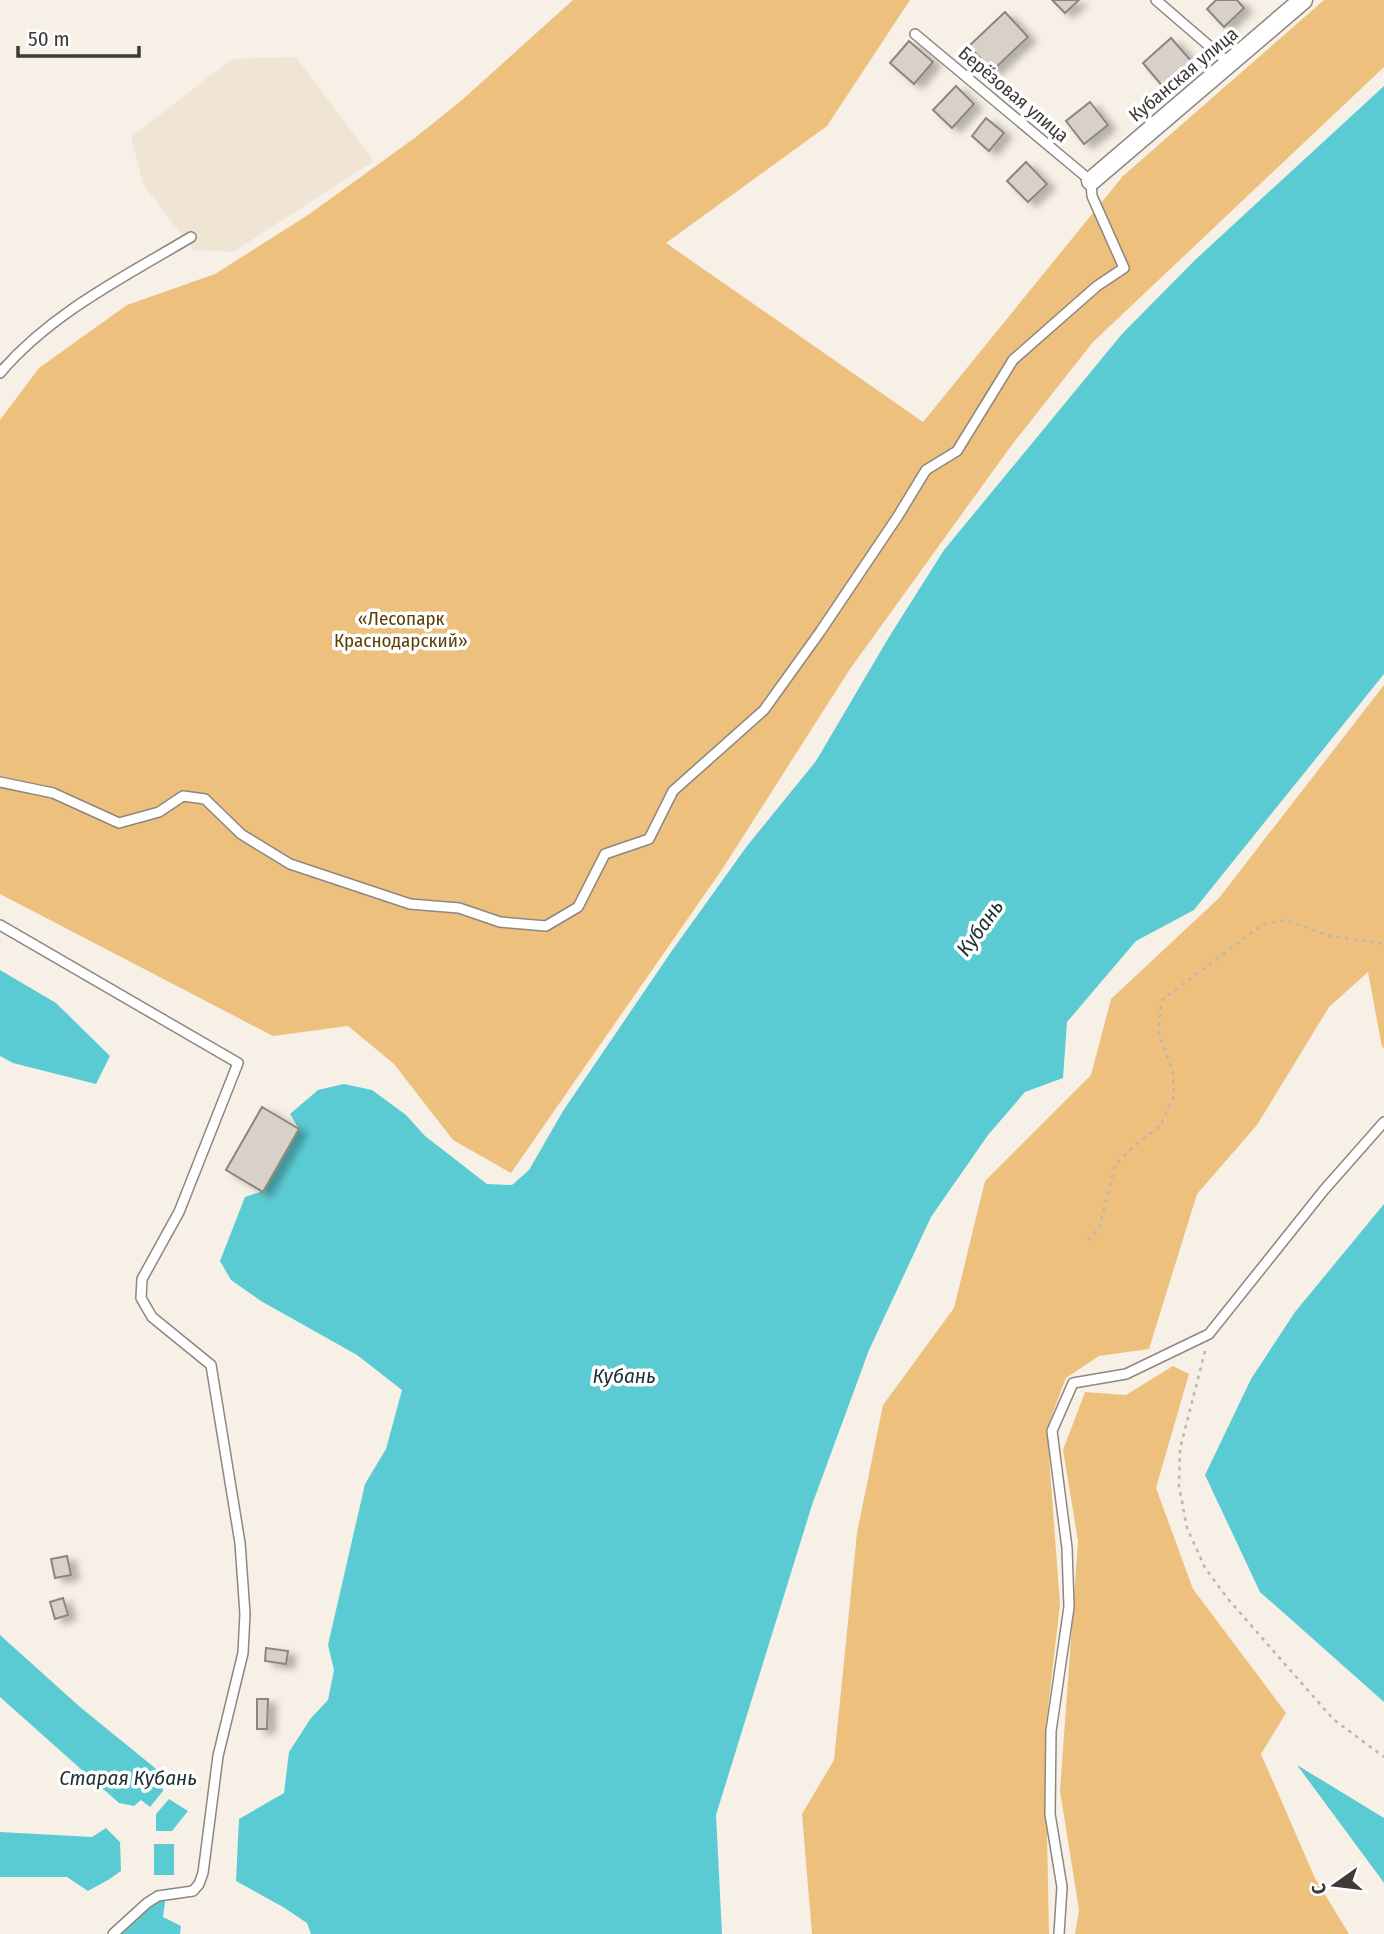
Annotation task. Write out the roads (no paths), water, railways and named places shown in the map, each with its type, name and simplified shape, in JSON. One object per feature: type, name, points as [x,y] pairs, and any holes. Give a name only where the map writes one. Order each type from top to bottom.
[{"type":"street","name":"Кубанская улица","points":[[1091,181],[1303,0]]},
{"type":"lane","points":[[1156,0],[1230,63]]},
{"type":"lane","name":"Берёзовая улица","points":[[915,34],[1091,181]]},
{"type":"lane","points":[[0,782],[53,793],[119,823],[159,812],[183,796],[205,799],[241,834],[290,864],[410,904],[459,908],[500,922],[547,926],[578,907],[605,853],[649,839],[673,791],[764,710],[820,632],[926,470],[957,451],[1013,360],[1097,286],[1124,268],[1092,196],[1091,181]]},
{"type":"lane","points":[[0,373],[16,354],[65,313],[191,237]]},
{"type":"lane","points":[[0,925],[238,1063],[179,1212],[142,1279],[141,1298],[152,1317],[211,1365],[240,1543],[245,1614],[243,1653],[218,1756],[206,1854],[199,1884],[193,1891],[159,1896],[147,1903],[113,1934]]},
{"type":"lane","points":[[1059,1934],[1062,1887],[1050,1814],[1051,1731],[1069,1607],[1067,1548],[1052,1431],[1073,1383],[1126,1374],[1209,1334],[1324,1190],[1384,1122]]},
{"type":"water","name":"Кубань","points":[[1384,86],[1384,674],[1194,910],[1136,941],[1067,1022],[1063,1078],[1025,1092],[988,1135],[931,1217],[869,1350],[812,1505],[716,1815],[722,1934],[311,1934],[307,1923],[236,1881],[239,1819],[284,1793],[289,1752],[311,1718],[328,1700],[334,1670],[328,1645],[365,1484],[386,1449],[402,1390],[357,1355],[261,1301],[231,1280],[220,1261],[245,1197],[263,1191],[299,1129],[290,1114],[318,1090],[344,1084],[372,1090],[406,1115],[425,1136],[487,1184],[512,1185],[529,1170],[563,1111],[671,952],[747,846],[816,761],[944,550],[1122,334],[1195,260]]},
{"type":"water","points":[[0,970],[56,1003],[110,1056],[96,1084],[13,1063],[0,1056]]},
{"type":"water","points":[[1384,1204],[1384,1702],[1260,1592],[1205,1475],[1251,1379],[1295,1312]]},
{"type":"water","name":"Старая Кубань","points":[[0,1635],[80,1707],[160,1772],[163,1791],[150,1807],[141,1800],[134,1806],[119,1803],[0,1697]]},
{"type":"water","points":[[1297,1765],[1384,1818],[1384,1883],[1379,1876]]},
{"type":"water","points":[[169,1799],[188,1811],[172,1831],[156,1831],[156,1814]]},
{"type":"water","name":"Старая Кубань","points":[[106,1828],[120,1842],[121,1871],[88,1891],[67,1877],[0,1877],[0,1832],[92,1837]]},
{"type":"water","points":[[154,1844],[174,1844],[174,1875],[154,1875]]},
{"type":"water","points":[[166,1895],[163,1917],[181,1926],[180,1934],[119,1934],[154,1900]]},
{"type":"park label","name":"«Лесопарк Краснодарский»","points":[[401,629]]}]
